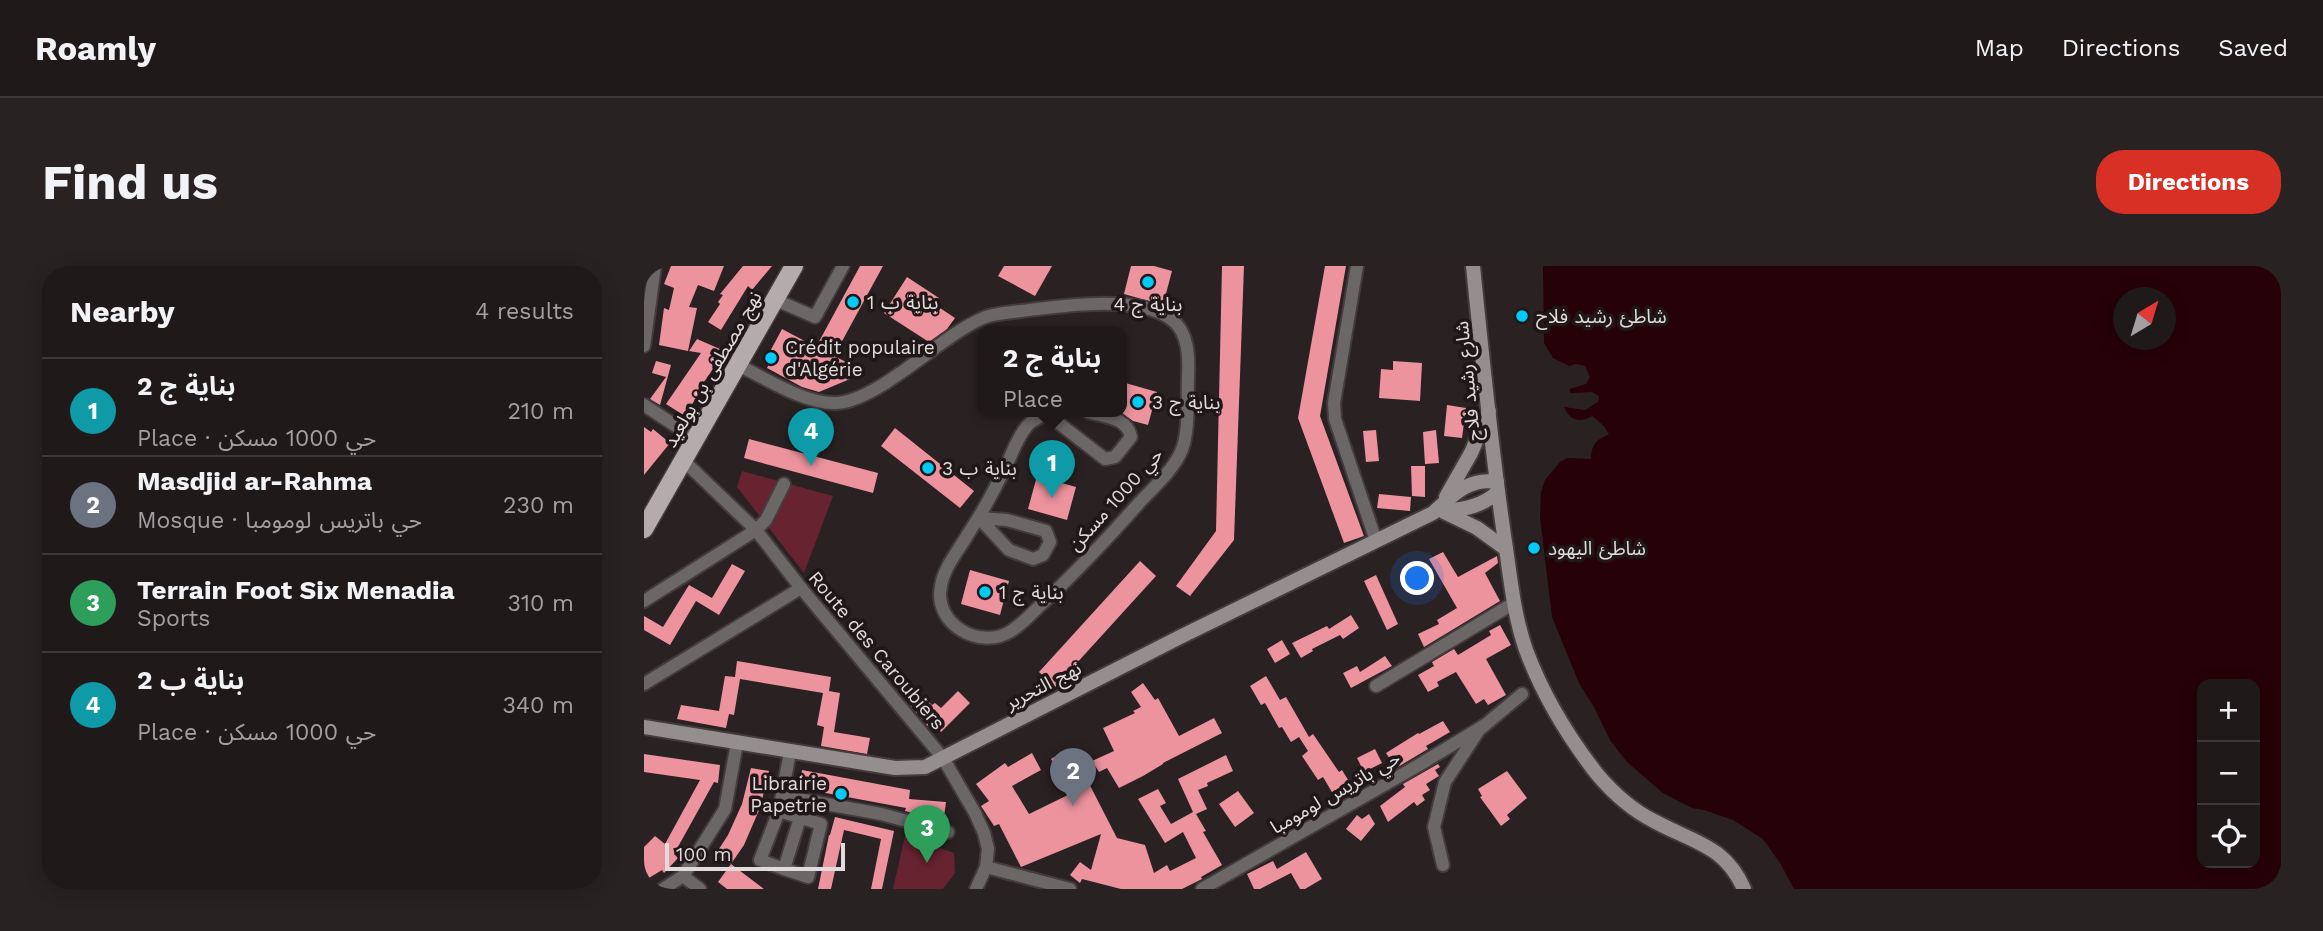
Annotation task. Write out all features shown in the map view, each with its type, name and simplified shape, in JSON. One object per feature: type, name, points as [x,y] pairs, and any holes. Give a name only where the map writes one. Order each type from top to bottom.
[{"type":"main road","name":"نهج مصطفى بن بولعيد","points":[[644,529],[794,266]]},
{"type":"street","points":[[644,346],[655,266]]},
{"type":"street","points":[[776,300],[816,317],[843,266]]},
{"type":"street","points":[[1357,266],[1334,403],[1335,419],[1376,541]]},
{"type":"street","name":"شارع رشيد فلاح","points":[[1473,266],[1514,603],[1522,637],[1535,670],[1566,729],[1598,775],[1621,799],[1635,809],[1657,823],[1717,852],[1730,864],[1744,889]]},
{"type":"street","name":"حي 1000 مسكن","points":[[738,365],[800,395],[837,404],[869,393],[973,323],[993,315],[1084,303],[1153,310],[1170,318],[1180,327],[1188,360],[1182,452],[1090,558],[1010,631],[992,639],[962,631],[948,620],[941,606],[940,587],[947,569],[979,518],[1023,433],[1034,420],[1040,417]]},
{"type":"street","points":[[644,405],[682,430],[697,436]]},
{"type":"street","points":[[1489,410],[1471,453],[1439,511],[1477,528],[1506,549]]},
{"type":"street","name":"حي 1000 مسكن","points":[[1054,417],[1105,459],[1115,457],[1131,437],[1129,428],[1121,421],[1106,417]]},
{"type":"street","name":"Route des Caroubiers","points":[[684,461],[756,530],[943,758],[984,833],[988,849],[986,867],[976,889]]},
{"type":"street","name":"نهج التحرير","points":[[644,727],[895,768],[925,767],[1182,636],[1439,511],[1466,485],[1482,480],[1498,487],[1475,507],[1439,511]]},
{"type":"street","points":[[644,601],[756,530],[766,520],[784,484]]},
{"type":"street","name":"حي 1000 مسكن","points":[[979,518],[1007,520],[1046,531],[1050,542],[1043,555],[1033,559],[1009,550],[979,518]]},
{"type":"street","points":[[644,684],[801,588]]},
{"type":"street","points":[[1376,686],[1514,603]]},
{"type":"street","name":"حي باتريس لومومبا","points":[[1443,865],[1434,827],[1445,782],[1479,730],[1522,694]]},
{"type":"street","name":"حي باتريس لومومبا","points":[[1202,889],[1396,779],[1485,724]]},
{"type":"street","points":[[663,889],[683,876],[725,809],[737,743]]},
{"type":"street","points":[[779,811],[821,824],[808,877],[760,860],[779,811],[790,752]]},
{"type":"street","points":[[782,796],[881,814],[948,832]]},
{"type":"street","points":[[784,869],[800,818]]},
{"type":"street","points":[[986,867],[1070,889]]},
{"type":"street","points":[[683,876],[700,889]]},
{"type":"shaded area","points":[[1543,266],[2281,266],[2281,889],[1794,889],[1763,839],[1733,820],[1692,808],[1663,793],[1627,762],[1610,740],[1579,683],[1552,617],[1540,517],[1541,492],[1545,480],[1560,462],[1567,458],[1591,459],[1595,444],[1609,434],[1592,416],[1583,420],[1576,419],[1566,412],[1564,407],[1585,410],[1598,402],[1599,396],[1592,392],[1570,393],[1570,389],[1586,384],[1590,377],[1585,366],[1569,366],[1553,358],[1544,343]]},
{"type":"shaded area","points":[[742,471],[833,496],[804,573],[737,487]]},
{"type":"shaded area","points":[[905,836],[954,853],[955,873],[943,889],[893,889]]},
{"type":"building","points":[[671,266],[724,266],[714,291],[698,285],[689,307],[697,308],[688,351],[659,345],[664,308],[669,310],[674,288],[664,284]]},
{"type":"building","points":[[743,266],[772,266],[752,290],[748,286],[721,330],[708,322],[720,304],[718,302],[723,295],[720,294]]},
{"type":"building","points":[[860,266],[883,266],[834,356],[856,367],[850,379],[819,392],[802,387],[767,368],[770,362],[766,359],[782,329],[816,347]]},
{"type":"building","points":[[1004,266],[1052,266],[1035,296],[998,276]]},
{"type":"building","name":"بناية ج 4","points":[[1131,266],[1154,266],[1172,271],[1163,305],[1124,294]]},
{"type":"building","points":[[1222,266],[1244,266],[1234,540],[1190,596],[1176,586],[1216,531]]},
{"type":"building","points":[[1325,266],[1346,266],[1320,416],[1364,536],[1344,543],[1298,418]]},
{"type":"building","points":[[907,277],[939,298],[934,304],[955,318],[947,329],[929,342],[884,313]]},
{"type":"building","points":[[697,339],[720,349],[713,369],[685,416],[666,404],[701,353],[689,351]]},
{"type":"building","points":[[656,361],[671,365],[660,405],[650,399],[666,377],[652,373]]},
{"type":"building","points":[[1393,361],[1422,363],[1420,401],[1379,398],[1381,369],[1393,370]]},
{"type":"building","name":"بناية ج 3","points":[[1127,383],[1157,392],[1148,425],[1127,417]]},
{"type":"building","points":[[1447,405],[1466,408],[1462,438],[1444,436]]},
{"type":"building","points":[[644,427],[651,432],[653,429],[670,443],[644,475]]},
{"type":"building","name":"بناية ب 3","points":[[895,428],[974,491],[960,508],[881,446]]},
{"type":"building","points":[[1376,430],[1379,461],[1366,462],[1363,431]]},
{"type":"building","points":[[1436,430],[1439,463],[1425,464],[1423,432]]},
{"type":"building","points":[[749,439],[878,473],[873,493],[744,458]]},
{"type":"building","points":[[1411,466],[1425,466],[1425,497],[1412,496]]},
{"type":"building","points":[[1037,476],[1076,487],[1067,520],[1028,509]]},
{"type":"building","points":[[1379,494],[1411,497],[1410,511],[1377,508]]},
{"type":"building","points":[[1443,552],[1458,577],[1497,556],[1498,563],[1485,573],[1500,601],[1424,647],[1418,634],[1439,624],[1437,620],[1457,608],[1429,559]]},
{"type":"building","points":[[1140,561],[1156,576],[1055,687],[1039,672]]},
{"type":"building","points":[[732,564],[745,571],[719,615],[696,601],[670,645],[644,630],[644,616],[663,627],[689,585],[712,598]]},
{"type":"building","name":"بناية ج 1","points":[[970,570],[1009,581],[1000,615],[961,604]]},
{"type":"building","points":[[1376,575],[1398,624],[1387,630],[1364,581]]},
{"type":"building","points":[[1351,615],[1359,628],[1343,639],[1340,635],[1312,649],[1313,651],[1301,658],[1292,643],[1327,626],[1329,629]]},
{"type":"building","points":[[1500,625],[1511,645],[1486,659],[1506,695],[1488,705],[1484,699],[1476,704],[1456,672],[1437,682],[1439,686],[1428,692],[1418,675],[1434,666],[1432,662],[1454,649],[1458,655],[1491,635],[1489,631]]},
{"type":"building","points":[[1282,640],[1290,654],[1275,663],[1267,649]]},
{"type":"building","points":[[1385,656],[1392,666],[1351,688],[1343,673],[1357,666],[1360,672]]},
{"type":"building","points":[[737,661],[831,677],[829,691],[840,693],[834,732],[870,738],[867,754],[821,746],[824,727],[817,725],[823,693],[740,679],[734,715],[729,714],[726,728],[677,719],[681,705],[719,711],[725,676],[735,677]]},
{"type":"building","points":[[1266,676],[1280,700],[1286,697],[1309,737],[1313,734],[1353,788],[1336,799],[1323,777],[1318,780],[1302,756],[1308,751],[1299,737],[1291,742],[1282,727],[1279,728],[1265,703],[1261,705],[1250,686]]},
{"type":"building","points":[[1143,683],[1155,700],[1158,698],[1179,736],[1214,718],[1222,733],[1119,788],[1107,768],[1099,772],[1092,761],[1114,751],[1103,728],[1135,713],[1133,711],[1141,707],[1131,692]]},
{"type":"building","points":[[916,690],[932,705],[935,703],[941,708],[958,691],[970,703],[941,732],[936,727],[932,731],[906,700]]},
{"type":"building","points":[[1443,721],[1450,732],[1396,768],[1386,753]]},
{"type":"building","points":[[1067,749],[1078,767],[1080,766],[1117,838],[1145,845],[1154,873],[1167,865],[1170,871],[1196,858],[1183,832],[1165,843],[1138,799],[1158,789],[1166,803],[1160,806],[1171,824],[1193,812],[1178,779],[1226,755],[1233,771],[1198,790],[1207,809],[1196,814],[1222,865],[1182,889],[1121,889],[1082,879],[1080,883],[1070,875],[1080,862],[1091,870],[1101,834],[1021,867],[999,824],[994,826],[981,806],[989,801],[976,784],[1005,763],[1008,767],[1032,753],[1041,770],[1012,786],[1029,814],[1072,793],[1051,759]]},
{"type":"building","points":[[1375,749],[1382,763],[1364,772],[1357,758]]},
{"type":"building","points":[[644,754],[720,765],[718,783],[714,782],[674,854],[678,858],[664,873],[662,870],[644,881],[644,847],[655,836],[665,844],[700,780],[644,772]]},
{"type":"building","points":[[1438,764],[1440,767],[1435,770],[1439,776],[1426,784],[1430,790],[1422,795],[1425,800],[1417,806],[1414,802],[1388,822],[1380,806],[1405,787],[1403,784]]},
{"type":"building","points":[[751,768],[769,771],[760,808],[744,845],[731,864],[715,855],[728,835],[742,804]]},
{"type":"building","points":[[802,770],[910,790],[909,799],[946,802],[944,817],[912,813],[905,811],[906,808],[799,788]]},
{"type":"building","points":[[1507,771],[1527,798],[1507,815],[1510,819],[1501,826],[1480,797],[1482,796],[1478,789]]},
{"type":"building","points":[[1238,791],[1254,813],[1235,827],[1219,804]]},
{"type":"building","points":[[1369,814],[1375,824],[1361,841],[1346,829],[1357,815],[1362,819]]},
{"type":"building","points":[[835,817],[894,831],[882,889],[871,889],[881,839],[844,830],[831,889],[818,889]]},
{"type":"building","points":[[1306,852],[1322,879],[1300,889],[1291,873],[1260,889],[1254,889],[1247,874],[1273,861],[1277,869]]},
{"type":"building","points":[[731,864],[764,889],[727,889],[718,882]]},
{"type":"place","name":"بناية ج 4","points":[[1148,282]]},
{"type":"place","name":"بناية ب 1","points":[[853,302]]},
{"type":"place","name":"شاطئ رشيد فلاح","points":[[1522,316]]},
{"type":"place","name":"Crédit populaire d'Algérie","points":[[771,358]]},
{"type":"place","name":"بناية ج 3","points":[[1138,402]]},
{"type":"place","name":"بناية ب 2","points":[[811,466]]},
{"type":"place","name":"بناية ب 3","points":[[928,468]]},
{"type":"place","name":"بناية ج 2","points":[[1052,498]]},
{"type":"place","name":"شاطئ اليهود","points":[[1534,548]]},
{"type":"place","name":"بناية ج 1","points":[[985,592]]},
{"type":"place","name":"Librairie Papetrie","points":[[841,794]]},
{"type":"place","name":"Masdjid ar-Rahma","points":[[1073,806]]},
{"type":"place","name":"Terrain Foot Six Menadia","points":[[927,863]]}]
